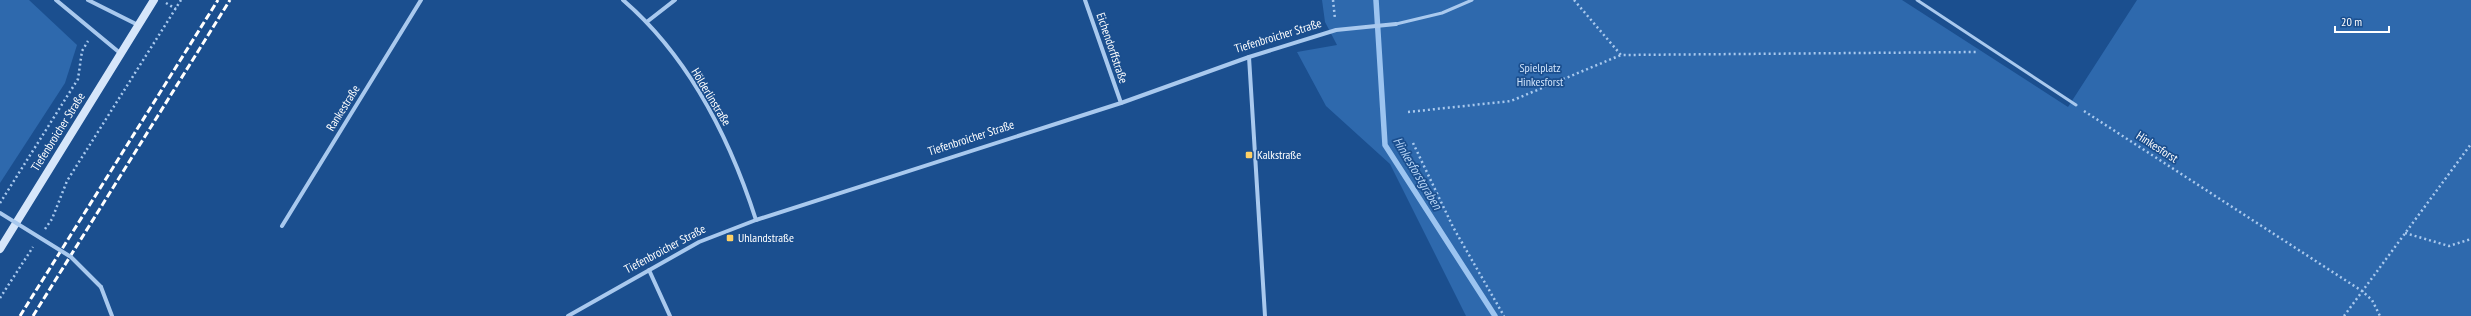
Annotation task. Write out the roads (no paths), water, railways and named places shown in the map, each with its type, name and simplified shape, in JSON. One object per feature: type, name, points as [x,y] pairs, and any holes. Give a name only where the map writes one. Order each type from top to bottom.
[{"type":"main road","name":"Tiefenbroicher Straße","points":[[0,249],[154,0]]},
{"type":"street","points":[[56,0],[120,53]]},
{"type":"street","points":[[88,0],[138,26]]},
{"type":"street","name":"Rankestraße","points":[[282,226],[421,0]]},
{"type":"street","name":"Hölderlinstraße","points":[[623,0],[648,21],[680,63],[717,125],[741,175],[756,220]]},
{"type":"street","points":[[648,21],[675,0]]},
{"type":"street","name":"Eichendorffstraße","points":[[1085,0],[1121,103]]},
{"type":"street","name":"Tiefenbroicher Straße","points":[[568,316],[699,242],[756,220],[1121,103],[1249,56],[1336,30],[1396,24]]},
{"type":"street","points":[[1249,56],[1265,316]]},
{"type":"street","points":[[0,213],[71,257],[101,288],[112,316]]},
{"type":"street","points":[[649,270],[670,316]]},
{"type":"lane","points":[[1396,24],[1442,13],[1472,0]]},
{"type":"lane","points":[[1917,0],[2076,105]]},
{"type":"waterway","name":"Hinkesforstgraben","points":[[1376,0],[1385,145],[1495,316]]},
{"type":"railway","points":[[20,316],[218,0]]},
{"type":"railway","points":[[33,316],[230,0]]},
{"type":"place","name":"Kalkstraße","points":[[1249,155]]},
{"type":"place","name":"Uhlandstraße","points":[[730,238]]},
{"type":"park label","name":"Spielplatz Hinkesforst","points":[[1540,75]]}]
